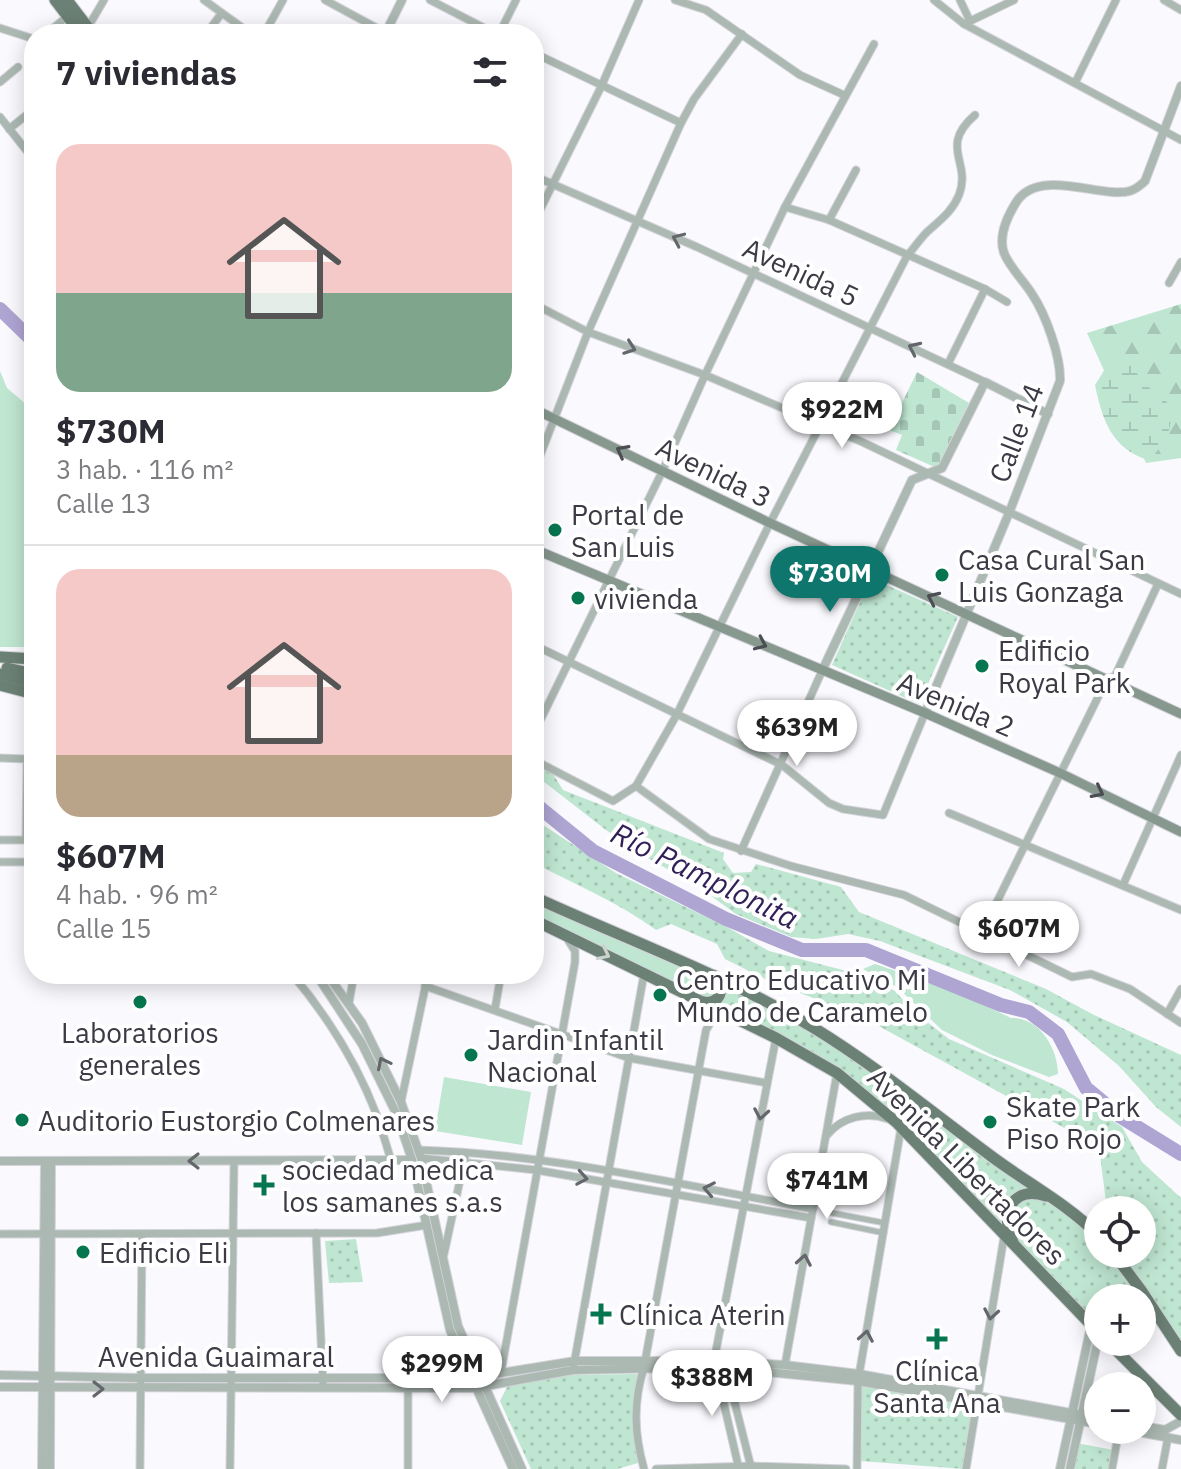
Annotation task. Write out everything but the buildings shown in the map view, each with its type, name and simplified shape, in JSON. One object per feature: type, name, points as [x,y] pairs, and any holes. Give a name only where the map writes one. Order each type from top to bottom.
[{"type":"main road","points":[[55,0],[78,24]]},
{"type":"main road","points":[[67,0],[82,24]]},
{"type":"main road","name":"Avenida 3","points":[[544,413],[662,472],[1181,714]]},
{"type":"main road","name":"Avenida 2","points":[[544,553],[925,713],[1060,773],[1181,832]]},
{"type":"main road","points":[[0,657],[24,659]]},
{"type":"main road","points":[[0,666],[24,672]]},
{"type":"main road","points":[[0,674],[24,680]]},
{"type":"main road","points":[[0,685],[24,691]]},
{"type":"main road","name":"Avenida Libertadores","points":[[544,901],[715,976],[813,1028],[1084,1221]]},
{"type":"main road","name":"Avenida Libertadores","points":[[544,925],[776,1038],[837,1073],[898,1125],[1084,1319]]},
{"type":"main road","points":[[702,1002],[710,1003],[721,994],[722,987],[715,976]]},
{"type":"main road","points":[[1016,1249],[1007,1225],[1008,1209],[1028,1193],[1050,1197]]},
{"type":"main road","name":"Avenida Libertadores","points":[[1156,1313],[1181,1351]]},
{"type":"main road","points":[[1121,1356],[1181,1418]]},
{"type":"street","points":[[91,24],[104,0]]},
{"type":"street","points":[[204,0],[236,24]]},
{"type":"street","points":[[270,24],[283,0]]},
{"type":"street","points":[[325,0],[369,24]]},
{"type":"street","points":[[390,24],[402,0]]},
{"type":"street","points":[[430,0],[478,24]]},
{"type":"street","points":[[503,24],[516,0]]},
{"type":"street","points":[[544,201],[601,87],[639,0]]},
{"type":"street","points":[[675,0],[706,10],[800,75],[844,95]]},
{"type":"street","points":[[706,10],[713,0]]},
{"type":"street","points":[[934,0],[967,22],[1181,140]]},
{"type":"street","points":[[960,0],[967,22]]},
{"type":"street","points":[[967,22],[1014,0]]},
{"type":"street","points":[[1075,83],[1116,0]]},
{"type":"street","points":[[1164,0],[1181,10]]},
{"type":"street","points":[[215,24],[221,14]]},
{"type":"street","points":[[58,24],[68,16]]},
{"type":"street","points":[[0,28],[24,36]]},
{"type":"street","points":[[544,447],[588,332],[640,222],[681,123],[694,99],[742,34]]},
{"type":"street","points":[[544,711],[662,472],[785,207],[874,44]]},
{"type":"street","points":[[544,58],[681,123]]},
{"type":"street","points":[[0,82],[18,67]]},
{"type":"street","name":"Calle 14","points":[[782,765],[829,803],[843,809],[883,815],[1009,513],[1060,381],[1061,364],[1034,297],[1003,252],[1003,231],[1011,211],[1022,195],[1044,187],[1062,184],[1126,193],[1137,188],[1145,181],[1181,86]]},
{"type":"street","points":[[544,765],[613,801],[636,786],[676,716],[770,523],[907,256],[927,232],[947,216],[959,194],[962,182],[956,154],[957,137],[975,115]]},
{"type":"street","points":[[0,117],[24,148]]},
{"type":"street","points":[[9,129],[24,117]]},
{"type":"street","points":[[829,220],[856,170]]},
{"type":"street","name":"Avenida 5","points":[[544,180],[871,328],[1048,414]]},
{"type":"street","points":[[785,207],[829,220],[985,289],[1007,302]]},
{"type":"street","points":[[1169,283],[1181,262]]},
{"type":"street","points":[[948,364],[985,289]]},
{"type":"street","points":[[544,309],[588,332],[705,375],[930,473],[1181,594]]},
{"type":"street","points":[[741,851],[868,569],[912,480],[942,468],[985,382]]},
{"type":"street","points":[[981,934],[1107,679],[1115,676],[1158,584]]},
{"type":"street","points":[[544,650],[782,765]]},
{"type":"street","points":[[1123,885],[1181,755]]},
{"type":"street","points":[[0,758],[24,759]]},
{"type":"street","points":[[636,786],[709,839],[741,851],[904,895],[1072,977],[1091,974],[1130,989],[1181,1023]]},
{"type":"street","points":[[949,813],[1181,910]]},
{"type":"street","points":[[0,840],[24,840]]},
{"type":"street","points":[[0,862],[24,862]]},
{"type":"street","points":[[501,1372],[575,951],[561,933]]},
{"type":"street","points":[[574,1365],[644,974]]},
{"type":"street","points":[[300,984],[323,1012],[348,1053],[378,1118],[391,1160]]},
{"type":"street","points":[[323,984],[362,1044],[417,1156],[427,1225],[450,1330],[475,1378],[513,1469]]},
{"type":"street","points":[[335,984],[362,1023],[401,1102],[443,1256],[458,1326],[475,1378]]},
{"type":"street","points":[[349,1003],[352,984]]},
{"type":"street","points":[[495,1009],[499,984]]},
{"type":"street","points":[[401,1102],[425,986],[629,1058],[767,1083]]},
{"type":"street","points":[[1167,1014],[1181,989]]},
{"type":"street","points":[[644,1469],[636,1441],[634,1415],[637,1390],[706,1030],[711,1022],[726,1015]]},
{"type":"street","points":[[739,1468],[715,1364],[776,1038]]},
{"type":"street","points":[[785,1365],[837,1073]]},
{"type":"street","points":[[826,1137],[847,1120],[864,1115],[882,1117],[898,1125],[886,1224],[858,1378],[857,1469]]},
{"type":"street","points":[[443,1256],[466,1151]]},
{"type":"street","points":[[0,1161],[391,1160],[466,1151],[609,1171],[813,1209]]},
{"type":"street","points":[[417,1156],[536,1170],[811,1218]]},
{"type":"street","points":[[230,1469],[234,1161]]},
{"type":"street","points":[[48,1162],[47,1389],[50,1469]]},
{"type":"street","points":[[832,1213],[886,1224]]},
{"type":"street","points":[[831,1222],[884,1233]]},
{"type":"street","points":[[0,1234],[377,1233],[427,1225]]},
{"type":"street","points":[[316,1233],[323,1389]]},
{"type":"street","points":[[140,1469],[142,1234]]},
{"type":"street","points":[[966,1469],[1004,1237]]},
{"type":"street","points":[[1060,1469],[1090,1356]]},
{"type":"street","points":[[1070,1469],[1076,1417],[1090,1356]]},
{"type":"street","name":"Avenida Guaimaral","points":[[715,1364],[726,1368],[858,1378]]},
{"type":"street","name":"Avenida Guaimaral","points":[[0,1387],[479,1387],[574,1365]]},
{"type":"street","name":"Avenida Guaimaral","points":[[0,1375],[475,1378],[501,1372],[574,1365],[785,1365],[1084,1420]]},
{"type":"street","points":[[726,1368],[751,1467]]},
{"type":"street","points":[[479,1387],[522,1469]]},
{"type":"street","points":[[42,1469],[47,1389]]},
{"type":"street","points":[[408,1389],[408,1469]]},
{"type":"street","name":"Avenida Guaimaral","points":[[1076,1417],[1084,1417]]},
{"type":"street","points":[[1156,1428],[1165,1430],[1181,1418]]},
{"type":"street","points":[[1156,1435],[1181,1440]]},
{"type":"street","points":[[1162,1469],[1168,1437]]},
{"type":"street","points":[[1112,1469],[1116,1444]]},
{"type":"street","points":[[656,1469],[846,1469]]},
{"type":"green space","points":[[1181,304],[1181,458],[1146,463],[1087,333]]},
{"type":"green space","points":[[1110,361],[1131,365],[1145,384],[1168,404],[1169,430],[1149,460],[1126,449],[1105,421],[1095,385]]},
{"type":"green space","points":[[0,371],[7,388],[24,402],[24,647],[0,647]]},
{"type":"green space","points":[[917,372],[969,403],[937,468],[896,450],[902,435],[889,430]]},
{"type":"green space","points":[[871,578],[958,617],[919,704],[832,665]]},
{"type":"green space","points":[[544,760],[563,790],[724,853],[723,859],[733,873],[751,872],[756,864],[841,887],[859,912],[1046,989],[1181,1055],[1181,1127],[1156,1107],[1119,1066],[1067,1022],[1010,990],[880,941],[848,934],[816,939],[791,937],[736,914],[696,885],[606,830],[544,782]]},
{"type":"green space","points":[[544,826],[616,873],[769,951],[862,975],[895,991],[913,1011],[949,1039],[1064,1089],[1122,1127],[1142,1162],[1181,1198],[1181,1348],[1156,1308],[1156,1284],[1141,1284],[1131,1268],[1156,1268],[1156,1196],[1105,1196],[1099,1147],[866,1019],[765,979],[725,959],[717,944],[671,924],[656,930],[544,868]]},
{"type":"green space","points":[[544,905],[714,977],[721,987],[709,1002],[544,923]]},
{"type":"green space","points":[[875,964],[952,990],[1011,1018],[1031,1023],[1051,1045],[1058,1074],[1049,1077],[992,1055],[942,1030],[897,987],[863,969]]},
{"type":"green space","points":[[723,986],[812,1029],[1036,1191],[1020,1194],[1004,1231],[839,1072],[710,1005]]},
{"type":"green space","points":[[444,1077],[531,1092],[522,1145],[435,1131]]},
{"type":"green space","points":[[1045,1198],[1084,1229],[1084,1268],[1120,1268],[1132,1284],[1084,1284],[1084,1308],[1014,1236],[1009,1219],[1021,1199]]},
{"type":"green space","points":[[356,1239],[363,1282],[329,1283],[325,1241]]},
{"type":"green space","points":[[639,1374],[634,1418],[645,1461],[617,1469],[531,1469],[500,1401],[508,1385],[569,1375]]},
{"type":"green space","points":[[861,1384],[974,1404],[964,1469],[861,1461]]},
{"type":"green space","points":[[1076,1443],[1114,1450],[1110,1469],[1070,1469]]},
{"type":"waterway","name":"Río Pamplonita","points":[[0,309],[24,332]]},
{"type":"waterway","name":"Río Pamplonita","points":[[544,811],[593,851],[726,919],[802,950],[866,950],[1001,1005],[1029,1012],[1058,1034],[1086,1088],[1121,1117],[1181,1154]]},
{"type":"place","name":"Portal de San Luis","points":[[555,530]]},
{"type":"place","name":"Casa Cural San Luis Gonzaga","points":[[942,575]]},
{"type":"place","name":"vivienda","points":[[578,598]]},
{"type":"place","name":"Edificio Royal Park","points":[[982,666]]},
{"type":"place","name":"Centro Educativo Mi Mundo de Caramelo","points":[[660,995]]},
{"type":"place","name":"Laboratorios generales","points":[[140,1002]]},
{"type":"place","name":"Jardin Infantil Nacional","points":[[471,1055]]},
{"type":"place","name":"Auditorio Eustorgio Colmenares","points":[[22,1120]]},
{"type":"place","name":"Skate Park Piso Rojo","points":[[990,1122]]},
{"type":"place","name":"sociedad medica los samanes s.a.s","points":[[264,1185]]},
{"type":"place","name":"Edificio Eli","points":[[83,1252]]},
{"type":"place","name":"Clínica Aterin","points":[[601,1314]]},
{"type":"place","name":"Clínica Santa Ana","points":[[937,1339]]}]
